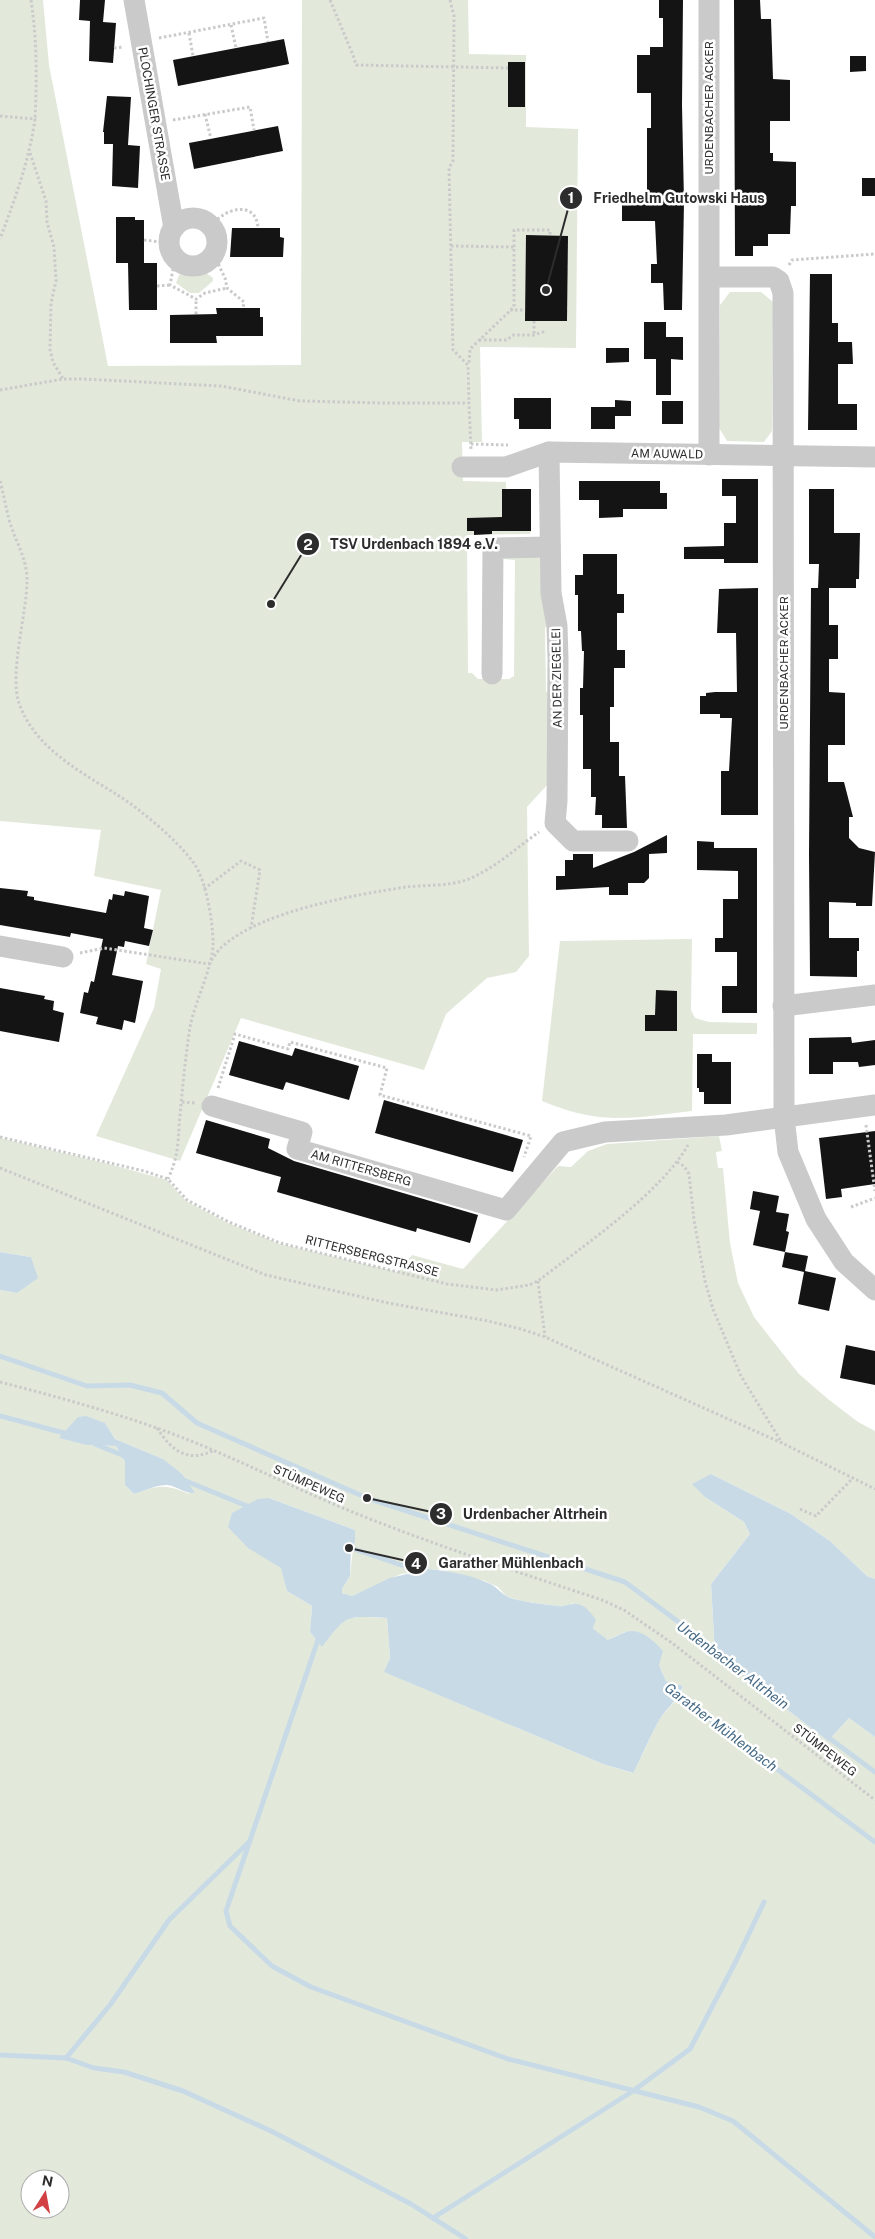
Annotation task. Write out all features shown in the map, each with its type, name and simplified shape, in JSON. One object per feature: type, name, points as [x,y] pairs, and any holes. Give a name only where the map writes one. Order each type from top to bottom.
[{"type":"street","name":"PLOCHINGER STRASSE","points":[[134,0],[156,122],[173,243]]},
{"type":"street","name":"URDENBACHER ACKER","points":[[709,0],[709,454]]},
{"type":"street","points":[[192,218],[199,219],[211,227],[217,240],[214,254],[209,260],[196,266],[181,263],[173,243],[179,223],[192,218]]},
{"type":"street","points":[[710,277],[767,276],[779,281]]},
{"type":"street","name":"URDENBACHER ACKER","points":[[779,281],[783,293],[784,1116],[788,1152],[816,1219],[844,1262],[875,1290]]},
{"type":"street","name":"AM AUWALD","points":[[467,467],[506,467],[549,452],[875,457]]},
{"type":"street","name":"AN DER ZIEGELEI","points":[[549,452],[551,593],[557,626],[558,659],[557,801],[555,822]]},
{"type":"street","points":[[492,674],[493,548],[550,547]]},
{"type":"street","points":[[555,822],[573,841],[628,841]]},
{"type":"street","points":[[0,946],[63,957]]},
{"type":"street","points":[[783,1006],[875,995]]},
{"type":"street","name":"AM RITTERSBERG","points":[[212,1106],[302,1132],[297,1149],[506,1210],[563,1142],[606,1132],[726,1125],[869,1106]]},
{"type":"path","points":[[0,239],[17,195],[30,153],[35,119],[37,77],[35,26],[31,0]]},
{"type":"path","points":[[330,0],[354,55],[356,65],[508,68]]},
{"type":"path","points":[[450,0],[454,16],[453,161],[449,168],[453,350],[468,365]]},
{"type":"path","points":[[142,42],[264,18],[268,42]]},
{"type":"path","points":[[231,25],[236,48]]},
{"type":"path","points":[[189,33],[194,56]]},
{"type":"path","points":[[156,122],[250,106],[254,130]]},
{"type":"path","points":[[205,114],[211,139]]},
{"type":"path","points":[[0,116],[35,119]]},
{"type":"path","points":[[30,153],[46,201],[47,222],[54,247],[56,281],[51,303],[50,350],[53,362],[62,379]]},
{"type":"path","points":[[211,227],[222,214],[232,210],[245,210],[254,214],[258,228]]},
{"type":"path","points":[[467,467],[468,365],[470,349],[514,307],[514,230],[550,230],[550,236]]},
{"type":"path","points":[[144,240],[173,243],[170,284]]},
{"type":"path","points":[[451,246],[514,247]]},
{"type":"path","points":[[214,254],[225,278],[227,288],[244,302],[243,308]]},
{"type":"path","points":[[779,281],[792,260],[875,254]]},
{"type":"path","points":[[157,286],[170,284],[196,299]]},
{"type":"path","points":[[196,314],[196,299],[204,292],[227,288]]},
{"type":"path","points":[[510,310],[525,310]]},
{"type":"path","points":[[534,321],[534,335]]},
{"type":"path","points":[[479,340],[507,340],[512,335],[534,335],[546,331]]},
{"type":"path","points":[[0,390],[62,379],[221,386],[300,401],[469,402]]},
{"type":"path","points":[[0,480],[10,524],[23,556],[27,579],[17,675],[19,703],[38,734],[54,751],[75,768],[118,796],[169,836],[194,863],[204,889],[213,936],[213,946],[191,1024],[185,1060],[177,1157],[168,1179]]},
{"type":"path","points":[[209,964],[222,947],[251,929],[279,917],[352,897],[407,887],[464,881],[479,874],[555,822]]},
{"type":"path","points":[[204,889],[241,861],[260,870],[251,929]]},
{"type":"path","points":[[63,957],[104,948],[209,964]]},
{"type":"path","points":[[212,1106],[235,1034],[288,1049],[290,1042],[387,1068],[380,1095],[531,1136],[527,1148]]},
{"type":"path","points":[[869,1106],[875,1192]]},
{"type":"path","name":"RITTERSBERGSTRASSE","points":[[0,1136],[144,1171],[168,1179],[188,1200],[229,1222],[280,1243],[447,1284],[497,1290],[529,1285],[538,1281],[634,1205],[677,1162],[698,1126]]},
{"type":"path","points":[[677,1162],[689,1174],[705,1281],[713,1309],[741,1376],[782,1443]]},
{"type":"path","points":[[0,1168],[266,1275],[388,1303],[488,1321],[545,1337],[782,1443],[875,1489]]},
{"type":"path","points":[[852,1208],[875,1198]]},
{"type":"path","points":[[538,1281],[545,1337]]},
{"type":"path","name":"STÜMPEWEG","points":[[0,1382],[74,1402],[156,1428],[214,1450],[361,1516],[447,1548],[602,1600],[624,1610],[672,1644],[875,1800]]},
{"type":"path","points":[[156,1428],[168,1443],[186,1456],[204,1456],[214,1450]]},
{"type":"path","points":[[800,1508],[816,1516],[853,1478]]},
{"type":"shaded area","points":[[0,0],[43,0],[49,65],[108,366],[301,365],[302,0],[468,0],[469,54],[526,55],[526,127],[578,129],[576,348],[480,347],[482,442],[462,442],[463,481],[506,482],[506,489],[531,489],[530,534],[467,535],[468,673],[472,673],[478,679],[509,679],[514,676],[515,560],[503,559],[502,557],[535,555],[540,558],[550,623],[545,628],[546,691],[550,695],[548,784],[527,807],[529,956],[516,972],[487,978],[446,1014],[424,1070],[241,1018],[180,1161],[96,1136],[154,1008],[161,969],[146,964],[161,890],[94,876],[101,830],[0,821]]},
{"type":"shaded area","points":[[205,272],[213,278],[213,281],[199,293],[190,293],[176,283],[179,275]]},
{"type":"shaded area","points":[[730,292],[761,292],[773,302],[772,431],[764,442],[727,441],[719,428],[720,305]]},
{"type":"shaded area","points":[[692,939],[691,1010],[695,1018],[709,1022],[757,1023],[757,1034],[693,1034],[692,1111],[634,1118],[600,1117],[563,1109],[542,1101],[560,941]]},
{"type":"shaded area","points":[[719,1136],[722,1151],[716,1152],[718,1168],[723,1168],[730,1243],[738,1283],[754,1317],[799,1374],[858,1422],[875,1431],[875,1579],[867,1576],[830,1541],[791,1514],[711,1474],[705,1497],[744,1522],[750,1534],[711,1584],[715,1654],[828,1741],[849,1718],[875,1737],[875,2239],[0,2239],[0,1290],[17,1293],[31,1257],[0,1252],[0,1138],[167,1180],[186,1201],[228,1223],[280,1244],[398,1272],[412,1255],[463,1269],[558,1166],[571,1167],[588,1151],[607,1144]],"holes":[[[105,1423],[115,1439],[163,1459],[190,1494],[168,1487],[156,1487],[134,1494],[125,1485],[125,1462],[116,1446],[87,1445]],[[269,1498],[355,1530],[350,1576],[342,1589],[342,1593],[352,1596],[401,1574],[415,1572],[418,1568],[440,1570],[485,1581],[498,1587],[506,1596],[521,1601],[565,1607],[573,1603],[593,1627],[595,1634],[607,1640],[625,1632],[659,1665],[666,1681],[683,1686],[678,1697],[660,1719],[632,1773],[603,1764],[385,1672],[390,1658],[387,1618],[355,1617],[349,1619],[337,1627],[322,1646],[310,1632],[312,1606],[287,1591]]]},
{"type":"water","points":[[0,1252],[31,1257],[38,1278],[17,1293],[0,1290]]},
{"type":"water","points":[[86,1416],[105,1423],[115,1439],[163,1459],[182,1474],[195,1493],[163,1485],[134,1494],[125,1485],[125,1462],[116,1446],[87,1445],[59,1438],[78,1417]]},
{"type":"water","points":[[711,1474],[791,1514],[830,1541],[867,1576],[875,1579],[875,1737],[849,1718],[828,1741],[715,1654],[711,1584],[750,1534],[744,1522],[705,1497],[692,1484]]},
{"type":"water","points":[[269,1498],[355,1530],[355,1542],[351,1549],[350,1576],[342,1589],[342,1593],[352,1596],[390,1578],[415,1572],[418,1568],[444,1571],[490,1583],[508,1597],[519,1600],[560,1606],[576,1604],[583,1606],[596,1620],[593,1627],[595,1634],[607,1640],[631,1631],[641,1633],[651,1639],[663,1651],[659,1665],[666,1681],[683,1686],[678,1697],[660,1719],[633,1773],[603,1764],[384,1672],[390,1658],[387,1618],[363,1617],[348,1619],[337,1628],[322,1647],[310,1632],[312,1606],[287,1591],[281,1568],[248,1548],[228,1527],[232,1513],[258,1499]]},
{"type":"building","points":[[80,0],[105,0],[103,22],[116,23],[113,63],[89,61],[90,21],[79,20]]},
{"type":"building","points":[[659,0],[683,0],[682,105],[684,202],[682,310],[664,310],[663,283],[651,283],[651,264],[657,264],[655,221],[622,221],[622,201],[647,202],[647,128],[651,128],[651,93],[637,93],[637,55],[650,55],[650,47],[663,47],[663,18],[659,18]]},
{"type":"building","points":[[734,0],[760,0],[761,19],[771,19],[773,79],[790,80],[790,121],[770,121],[770,153],[773,153],[773,161],[796,162],[796,206],[791,206],[790,234],[768,234],[768,246],[753,246],[753,256],[735,256]]},
{"type":"building","points":[[284,39],[289,64],[178,86],[173,60]]},
{"type":"building","points":[[850,56],[866,56],[866,71],[850,72]]},
{"type":"building","points":[[508,62],[525,62],[525,107],[508,107]]},
{"type":"building","points":[[107,96],[131,97],[128,145],[140,146],[138,188],[112,186],[113,144],[104,144],[103,132]]},
{"type":"building","points":[[278,126],[283,151],[194,169],[189,143]]},
{"type":"building","points":[[862,178],[875,178],[875,196],[862,196]]},
{"type":"building","points":[[116,217],[135,217],[135,220],[144,220],[144,263],[157,263],[157,310],[129,310],[128,263],[116,263]]},
{"type":"building","points":[[232,228],[280,228],[280,237],[284,238],[283,257],[230,257]]},
{"type":"building","points":[[526,235],[568,236],[567,321],[525,321]]},
{"type":"building","points":[[810,274],[832,274],[832,323],[838,323],[838,342],[852,342],[853,364],[838,364],[838,404],[857,404],[857,430],[808,430]]},
{"type":"building","points":[[216,308],[260,308],[260,317],[263,317],[263,336],[216,336],[217,343],[170,343],[170,315],[217,314]]},
{"type":"building","points":[[644,322],[666,322],[666,337],[683,337],[683,360],[671,359],[671,395],[656,395],[656,359],[644,359]]},
{"type":"building","points":[[606,348],[629,348],[629,362],[606,363]]},
{"type":"building","points":[[514,398],[551,398],[551,429],[519,429],[519,419],[514,419]]},
{"type":"building","points":[[615,400],[631,401],[631,416],[615,416]]},
{"type":"building","points":[[662,401],[683,401],[683,424],[662,424]]},
{"type":"building","points":[[591,407],[615,407],[615,429],[591,429]]},
{"type":"building","points":[[722,479],[758,479],[758,563],[724,563],[724,559],[684,559],[684,547],[724,546],[724,523],[736,523],[736,496],[722,496]]},
{"type":"building","points":[[579,481],[660,481],[660,493],[667,493],[667,509],[623,509],[623,517],[599,518],[599,500],[579,500]]},
{"type":"building","points":[[502,489],[531,489],[531,531],[492,531],[492,534],[474,535],[474,531],[467,531],[467,518],[502,517]]},
{"type":"building","points":[[809,489],[834,489],[834,533],[860,533],[859,579],[856,579],[856,588],[818,588],[819,564],[809,564]]},
{"type":"building","points":[[583,554],[617,554],[617,594],[624,594],[624,613],[617,613],[617,650],[625,650],[625,668],[614,668],[614,707],[610,707],[610,742],[619,742],[619,776],[625,776],[627,828],[602,828],[602,815],[595,815],[596,797],[591,797],[591,769],[583,769],[583,715],[580,715],[580,688],[583,688],[584,651],[582,651],[581,631],[578,631],[578,595],[575,595],[575,575],[583,575]]},
{"type":"building","points":[[758,588],[758,815],[721,815],[721,771],[729,771],[732,718],[720,718],[720,714],[700,714],[700,696],[706,696],[706,693],[715,692],[737,692],[736,633],[717,633],[719,589]]},
{"type":"building","points":[[811,588],[829,588],[829,625],[838,625],[838,659],[829,659],[829,692],[845,693],[845,745],[828,745],[828,782],[844,782],[853,817],[849,817],[849,838],[859,848],[875,852],[872,906],[856,906],[856,903],[829,902],[829,938],[859,938],[857,977],[810,976]]},
{"type":"building","points":[[667,835],[667,853],[649,854],[649,878],[644,883],[628,883],[628,895],[609,895],[609,887],[556,890],[556,876],[565,876],[565,860],[573,860],[573,854],[593,854],[593,868],[634,852]]},
{"type":"building","points":[[697,841],[714,842],[714,848],[757,848],[757,1013],[722,1013],[722,986],[737,986],[737,952],[715,952],[715,938],[723,938],[723,899],[738,899],[738,871],[697,870]]},
{"type":"building","points":[[0,888],[28,891],[27,896],[34,897],[34,900],[106,913],[109,899],[112,900],[113,894],[124,896],[125,891],[149,896],[144,928],[153,930],[149,946],[125,941],[124,947],[118,946],[112,975],[143,981],[135,1023],[124,1020],[122,1030],[96,1024],[98,1017],[80,1013],[84,992],[88,993],[91,981],[94,982],[103,939],[71,933],[70,937],[0,925]]},
{"type":"building","points":[[0,988],[45,996],[44,999],[54,1001],[53,1010],[64,1013],[59,1042],[0,1031]]},
{"type":"building","points":[[656,990],[677,991],[677,1031],[645,1031],[645,1015],[655,1015]]},
{"type":"building","points":[[851,1037],[852,1043],[875,1040],[875,1065],[859,1067],[858,1062],[833,1062],[833,1074],[809,1074],[809,1038]]},
{"type":"building","points":[[239,1041],[292,1056],[295,1048],[359,1066],[349,1100],[286,1082],[283,1090],[229,1075]]},
{"type":"building","points":[[697,1054],[712,1054],[712,1062],[731,1062],[731,1104],[704,1104],[704,1092],[699,1092],[699,1088],[697,1088]]},
{"type":"building","points":[[384,1100],[523,1140],[513,1172],[375,1133]]},
{"type":"building","points":[[206,1120],[270,1139],[268,1148],[294,1161],[478,1215],[470,1243],[417,1228],[416,1232],[277,1192],[281,1177],[196,1153]]},
{"type":"building","points":[[875,1131],[875,1184],[841,1189],[842,1197],[826,1199],[819,1138]]},
{"type":"building","points":[[753,1191],[779,1196],[776,1212],[789,1214],[786,1231],[789,1232],[785,1252],[753,1245],[760,1211],[750,1209]]},
{"type":"building","points":[[785,1252],[808,1256],[805,1271],[836,1278],[829,1311],[798,1304],[804,1272],[782,1267]]},
{"type":"building","points":[[846,1345],[875,1351],[875,1385],[840,1378]]},
{"type":"waterway","name":"Urdenbacher Altrhein","points":[[0,1356],[87,1386],[130,1385],[162,1393],[197,1423],[367,1498],[625,1582],[720,1653]]},
{"type":"waterway","name":"Garather Mühlenbach","points":[[0,1416],[68,1434]]},
{"type":"waterway","name":"Garather Mühlenbach","points":[[95,1444],[127,1457]]},
{"type":"waterway","name":"Garather Mühlenbach","points":[[181,1479],[252,1508]]},
{"type":"waterway","name":"Garather Mühlenbach","points":[[348,1547],[422,1572]]},
{"type":"waterway","name":"Garather Mühlenbach","points":[[589,1629],[604,1640]]},
{"type":"waterway","points":[[319,1637],[226,1911],[230,1926],[272,1966],[311,1987],[508,2059],[699,2107],[733,2121],[875,2237]]},
{"type":"waterway","name":"Garather Mühlenbach","points":[[675,1693],[875,1842]]},
{"type":"waterway","name":"Urdenbacher Altrhein","points":[[825,1735],[875,1772]]},
{"type":"waterway","points":[[0,2055],[66,2058],[110,2005],[169,1920],[249,1842]]},
{"type":"waterway","points":[[433,2218],[633,2091],[690,2049],[736,1961],[764,1902]]},
{"type":"waterway","points":[[66,2058],[94,2068],[124,2072],[183,2091],[273,2132],[411,2204],[466,2239]]},
{"type":"place","name":"Friedhelm Gutowski Haus","points":[[546,290]]},
{"type":"place","name":"TSV Urdenbach 1894 e.V.","points":[[271,604]]},
{"type":"place","name":"Urdenbacher Altrhein","points":[[367,1498]]},
{"type":"place","name":"Garather Mühlenbach","points":[[349,1548]]}]
